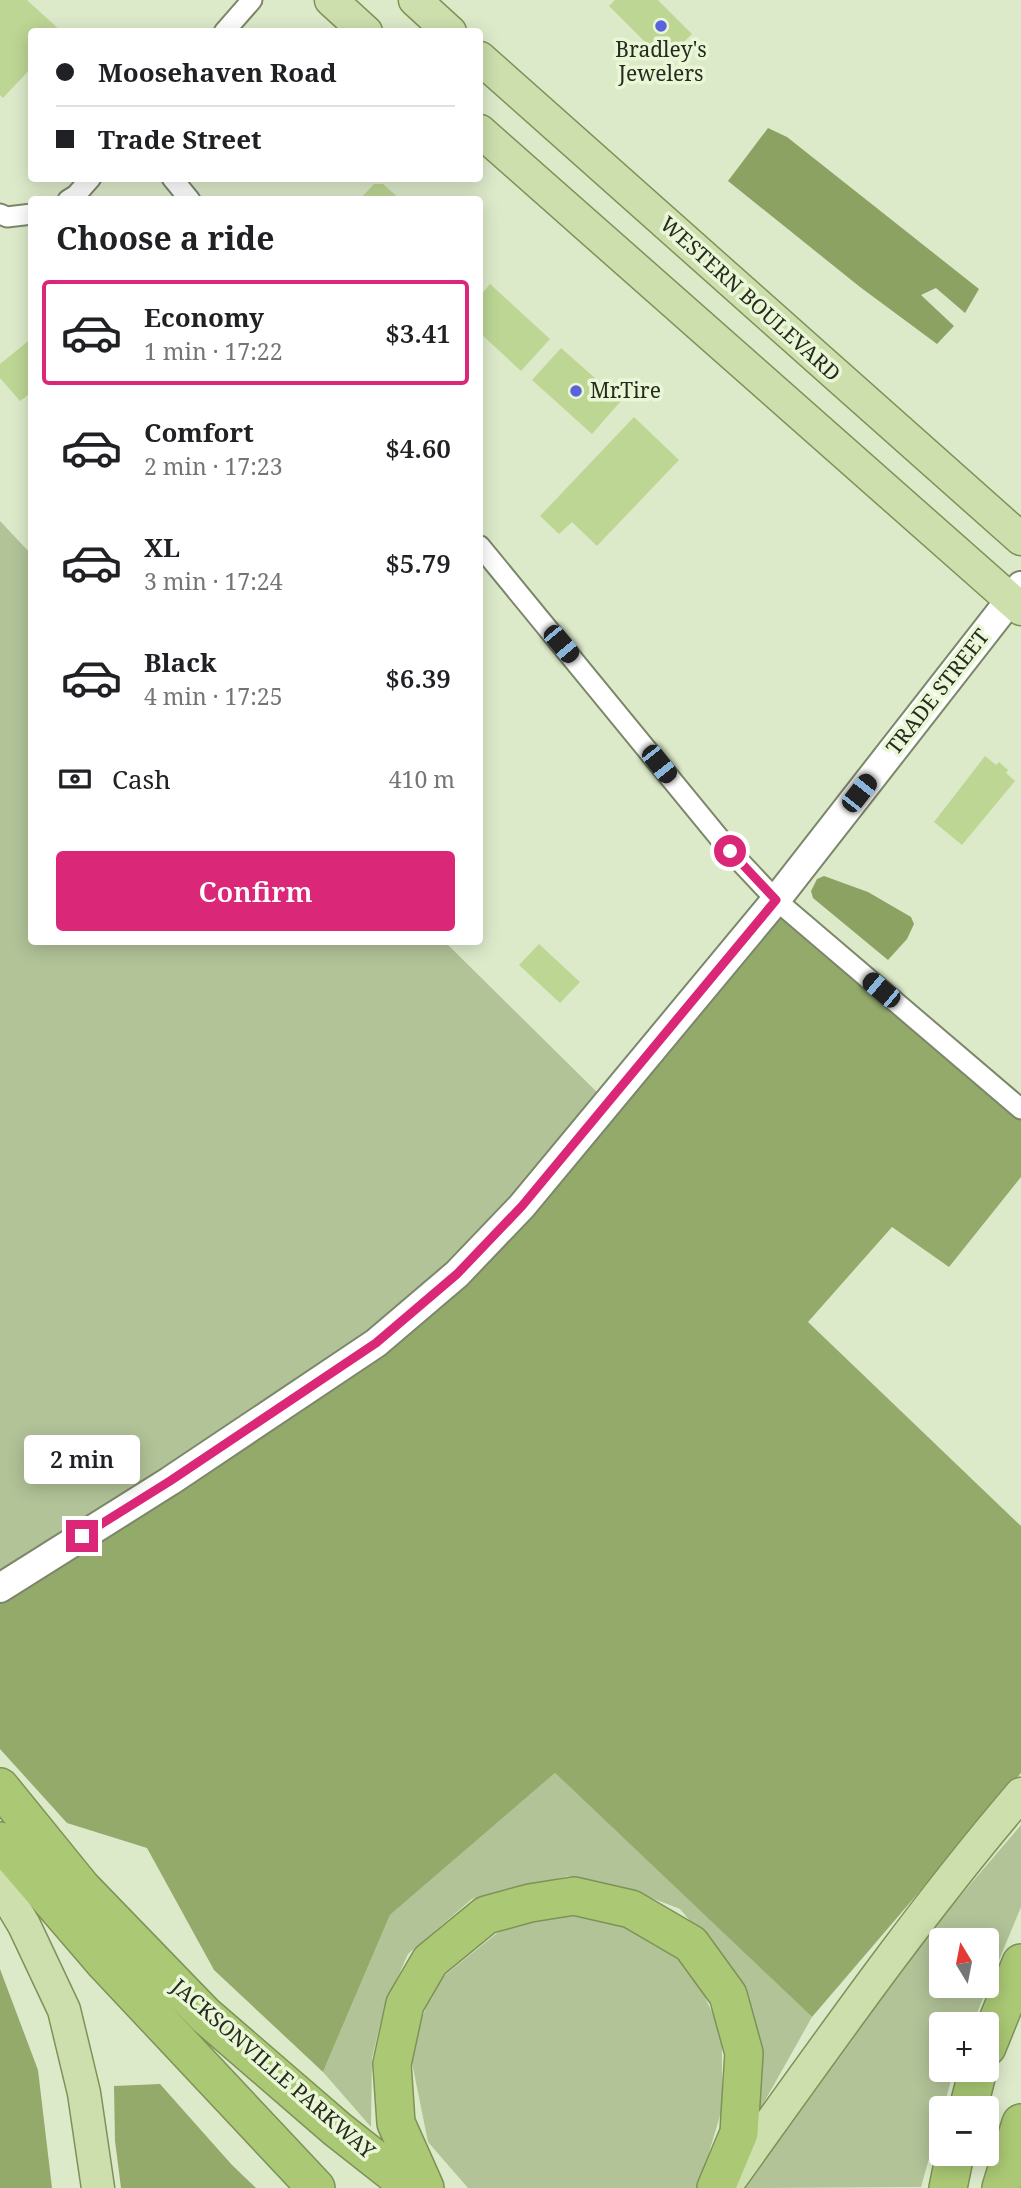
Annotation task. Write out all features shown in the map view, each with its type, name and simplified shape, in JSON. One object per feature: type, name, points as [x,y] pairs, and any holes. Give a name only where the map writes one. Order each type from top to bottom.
[{"type":"highway","name":"JACKSONVILLE PARKWAY","points":[[0,1787],[82,1888],[205,2015],[337,2129],[412,2188]]},
{"type":"highway","name":"JACKSONVILLE PARKWAY","points":[[0,1841],[103,1961],[316,2188]]},
{"type":"highway","points":[[425,2188],[396,2123],[392,2064],[405,2004],[430,1961],[486,1915],[530,1902],[574,1896],[631,1909],[691,1944],[728,1995],[744,2053],[739,2133],[716,2188]]},
{"type":"highway","points":[[999,2018],[1021,1964]]},
{"type":"highway","points":[[1001,2188],[1021,2123]]},
{"type":"highway","points":[[948,2188],[953,2166]]},
{"type":"main road","points":[[331,0],[362,28]]},
{"type":"main road","points":[[415,0],[446,28]]},
{"type":"main road","name":"WESTERN BOULEVARD","points":[[483,61],[1021,539]]},
{"type":"main road","points":[[483,134],[1017,598]]},
{"type":"main road","points":[[724,2188],[884,1967],[976,1847],[1021,1794]]},
{"type":"main road","points":[[0,1885],[24,1925],[64,2010],[84,2093],[98,2188]]},
{"type":"street","points":[[228,28],[252,0]]},
{"type":"street","points":[[74,196],[87,182]]},
{"type":"street","points":[[175,182],[187,196]]},
{"type":"street","points":[[0,214],[7,217],[28,214]]},
{"type":"street","points":[[483,551],[730,851],[776,900],[1021,1109]]},
{"type":"street","name":"TRADE STREET","points":[[0,1588],[170,1481],[376,1343],[457,1274],[522,1206],[776,900],[1017,598]]},
{"type":"shaded area","points":[[768,128],[787,137],[979,289],[965,313],[936,288],[921,295],[954,326],[937,344],[860,287],[728,181]]},
{"type":"shaded area","points":[[0,521],[28,551],[28,945],[448,945],[608,1103],[457,1274],[0,1588]]},
{"type":"shaded area","points":[[824,876],[868,892],[911,917],[914,924],[907,939],[888,960],[813,898],[811,891],[817,879]]},
{"type":"shaded area","points":[[776,900],[1021,1107],[1021,1177],[949,1267],[892,1227],[808,1322],[1021,1526],[1021,1773],[812,2017],[555,1773],[390,1915],[323,2072],[214,1970],[147,1848],[67,1823],[0,1749],[0,1588],[457,1274]]},
{"type":"shaded area","points":[[555,1773],[812,2017],[758,2113],[757,2043],[746,1987],[680,1909],[623,1887],[568,1876],[472,1899],[408,1954],[384,2008],[372,2058],[371,2127],[323,2072],[390,1915]]},
{"type":"shaded area","points":[[1021,1825],[1021,1907],[999,1960],[999,1928],[934,1928]]},
{"type":"shaded area","points":[[585,1909],[642,1932],[691,1968],[722,2033],[722,2109],[699,2186],[468,2188],[428,2142],[410,2053],[434,1984],[502,1929]]},
{"type":"shaded area","points":[[929,1934],[929,1998],[983,1998],[977,2012],[929,2012],[929,2082],[951,2082],[947,2096],[929,2096],[929,2159],[921,2187],[742,2188],[871,2009]]},
{"type":"shaded area","points":[[0,1969],[38,2070],[52,2188],[0,2188]]},
{"type":"shaded area","points":[[160,2084],[256,2188],[121,2188],[115,2141],[114,2086]]},
{"type":"building","points":[[0,0],[27,0],[58,28],[28,28],[28,71],[3,98],[0,95]]},
{"type":"building","points":[[615,0],[658,0],[692,34],[664,61],[609,6]]},
{"type":"building","points":[[374,184],[383,184],[396,196],[363,196]]},
{"type":"building","points":[[490,284],[550,339],[521,371],[483,336],[483,292]]},
{"type":"building","points":[[28,341],[28,395],[20,401],[0,378],[0,364]]},
{"type":"building","name":"Mr.Tire","points":[[561,348],[621,401],[592,434],[532,380]]},
{"type":"building","points":[[634,417],[679,460],[597,546],[572,522],[559,534],[540,516]]},
{"type":"building","points":[[985,756],[996,765],[999,762],[1015,781],[962,845],[934,822]]},
{"type":"building","points":[[539,944],[580,982],[560,1003],[519,965]]},
{"type":"place","name":"Bradley's Jewelers","points":[[661,26]]},
{"type":"place","name":"Mr.Tire","points":[[576,391]]},
{"type":"route","points":[[82,1536],[170,1481],[376,1343],[457,1274],[522,1206],[776,900],[730,851]]}]
